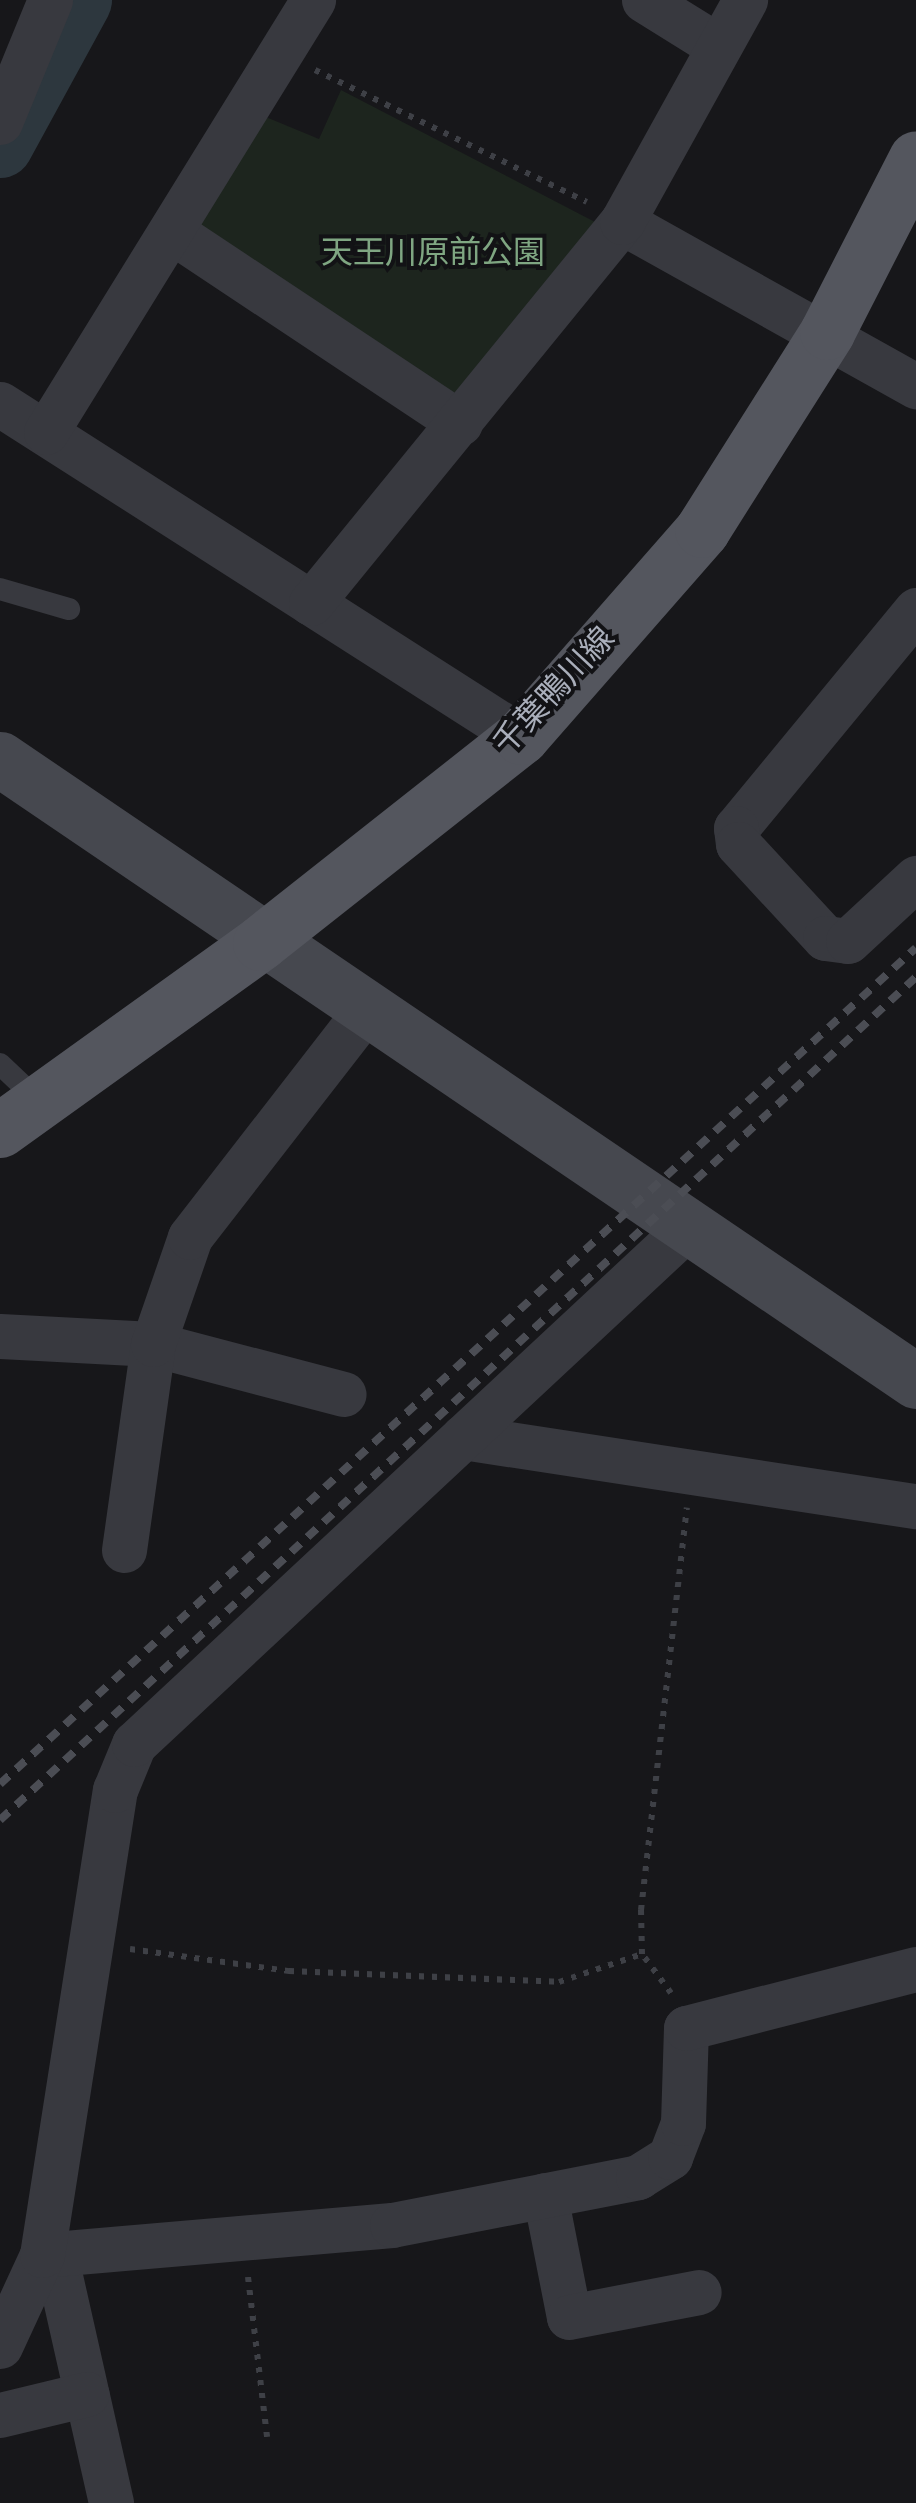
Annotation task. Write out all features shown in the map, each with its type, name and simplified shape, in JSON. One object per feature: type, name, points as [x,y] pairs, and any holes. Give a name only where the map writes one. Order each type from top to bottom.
[{"type":"main road","name":"千葉鴨川線","points":[[9,1089],[260,943],[522,737],[702,530],[828,332],[916,158]]},
{"type":"street","points":[[0,122],[50,0]]},
{"type":"street","points":[[46,432],[276,55],[314,0]]},
{"type":"street","points":[[644,0],[718,46]]},
{"type":"street","points":[[311,602],[622,222],[745,0]]},
{"type":"street","points":[[622,222],[828,332],[916,386]]},
{"type":"street","points":[[171,232],[460,423]]},
{"type":"street","points":[[0,404],[522,737]]},
{"type":"street","points":[[916,610],[736,828],[738,844],[825,938],[848,940],[916,878]]},
{"type":"street","points":[[0,759],[364,1014],[916,1381]]},
{"type":"street","points":[[124,1550],[153,1344],[190,1238],[364,1014]]},
{"type":"street","points":[[0,2346],[49,2254],[115,1790],[134,1744],[686,1229]]},
{"type":"street","points":[[0,1336],[153,1344],[344,1394]]},
{"type":"street","points":[[463,1436],[916,1506]]},
{"type":"street","points":[[49,2254],[242,2231],[392,2225],[638,2176],[670,2157],[683,2124],[686,2028],[916,1969]]},
{"type":"street","points":[[545,2195],[569,2316],[699,2292]]},
{"type":"street","points":[[49,2254],[111,2503]]},
{"type":"street","points":[[0,2415],[86,2394]]},
{"type":"lane","points":[[0,589],[69,608]]},
{"type":"path","points":[[276,55],[388,99],[622,222]]},
{"type":"path","points":[[691,1472],[642,1954],[695,2024]]},
{"type":"path","points":[[93,1944],[289,1971],[446,1980],[559,1982],[642,1954]]},
{"type":"path","points":[[242,2231],[267,2437]]},
{"type":"green space","name":"天王川原前公園","points":[[341,90],[595,222],[463,391],[447,393],[199,235],[197,216],[261,115],[319,139]]},
{"type":"waterway","points":[[0,145],[79,0]]},
{"type":"railway","points":[[0,1784],[916,948]]},
{"type":"railway","points":[[0,1820],[916,977]]}]
